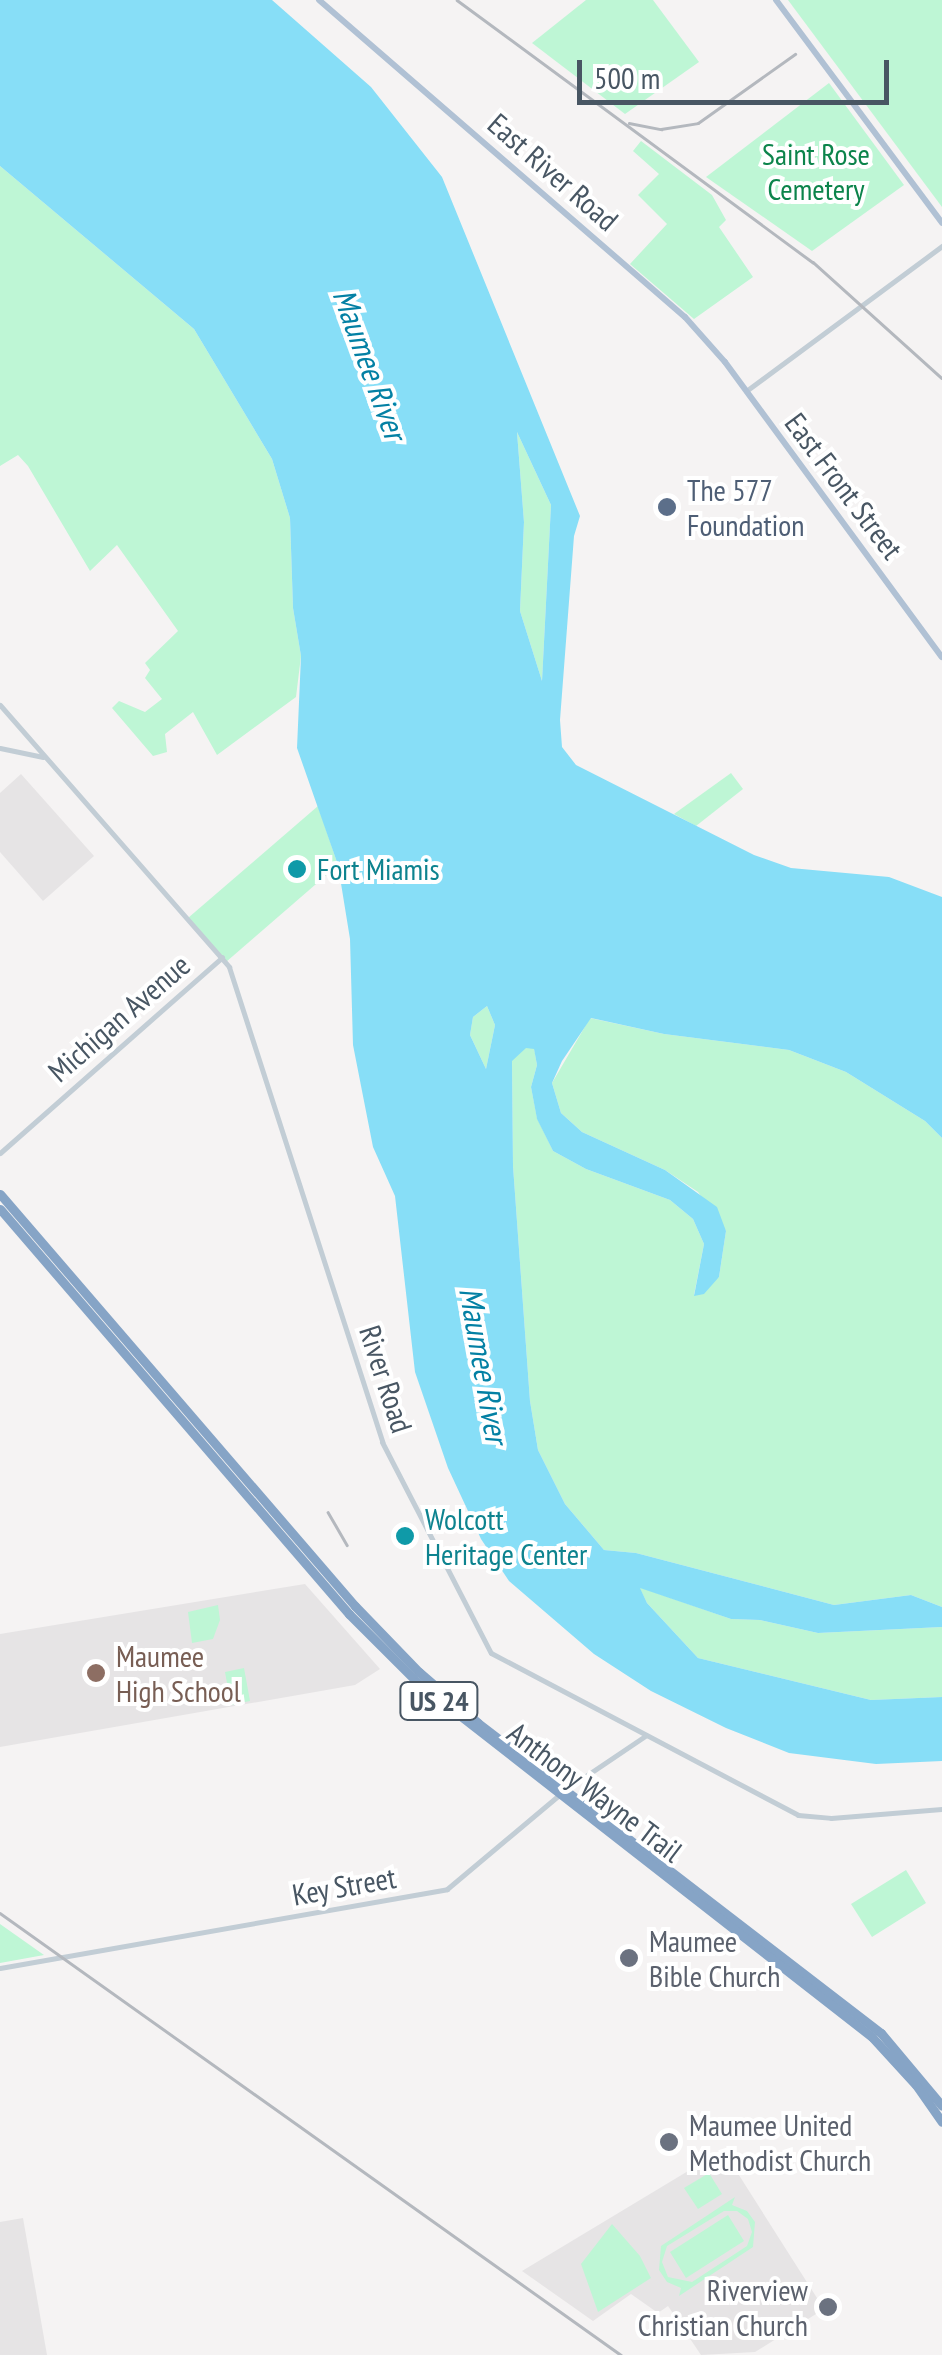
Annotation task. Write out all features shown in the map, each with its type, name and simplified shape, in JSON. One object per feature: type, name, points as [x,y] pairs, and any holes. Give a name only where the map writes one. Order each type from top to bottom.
[{"type":"highway","name":"Anthony Wayne Trail","points":[[0,1194],[372,1625],[446,1696],[561,1793],[880,2034],[942,2106]]},
{"type":"highway","name":"Anthony Wayne Trail","points":[[0,1209],[349,1614],[417,1682],[872,2037],[916,2085],[942,2122]]},
{"type":"main road","name":"East River Road","points":[[319,0],[672,304],[746,391]]},
{"type":"main road","points":[[776,0],[942,223]]},
{"type":"main road","name":"East Front Street","points":[[746,391],[942,657]]},
{"type":"street","points":[[746,391],[942,246]]},
{"type":"street","name":"River Road","points":[[0,705],[222,957],[233,976],[382,1442],[474,1624],[495,1656],[805,1817],[942,1809]]},
{"type":"street","points":[[0,748],[46,758]]},
{"type":"street","name":"Michigan Avenue","points":[[0,1153],[222,957]]},
{"type":"street","name":"Key Street","points":[[0,1968],[440,1892],[477,1868],[561,1793],[645,1736]]},
{"type":"shaded area","points":[[21,774],[94,856],[43,901],[0,852],[0,793]]},
{"type":"shaded area","points":[[305,1584],[380,1669],[355,1685],[0,1747],[0,1634]]},
{"type":"shaded area","points":[[723,2150],[824,2309],[755,2352],[701,2355],[668,2306],[658,2313],[631,2294],[593,2321],[522,2271]]},
{"type":"shaded area","points":[[23,2218],[47,2355],[0,2355],[0,2222]]},
{"type":"green space","points":[[586,0],[653,0],[699,62],[625,114],[532,43]]},
{"type":"green space","points":[[788,0],[942,0],[942,207]]},
{"type":"green space","name":"Saint Rose Cemetery","points":[[829,83],[904,185],[812,251],[706,177]]},
{"type":"green space","points":[[641,141],[712,195],[726,220],[719,227],[753,277],[694,319],[630,264],[667,224],[638,195],[659,174],[633,151]]},
{"type":"green space","points":[[0,166],[194,329],[272,459],[290,518],[293,608],[301,656],[296,697],[217,755],[193,712],[165,734],[167,752],[153,756],[112,708],[119,701],[145,712],[162,699],[145,678],[150,670],[145,663],[178,631],[117,545],[90,571],[28,466],[18,455],[0,466]]},
{"type":"green space","points":[[517,432],[551,505],[542,681],[520,611],[524,522]]},
{"type":"green space","points":[[731,773],[743,789],[696,826],[674,814]]},
{"type":"green space","points":[[318,806],[338,865],[226,962],[188,918]]},
{"type":"green space","points":[[487,1006],[495,1025],[486,1069],[470,1035],[473,1017]]},
{"type":"green space","points":[[590,1018],[664,1034],[789,1050],[846,1072],[925,1121],[942,1138],[942,1607],[911,1595],[834,1605],[636,1553],[604,1550],[565,1504],[538,1450],[530,1401],[513,1166],[512,1060],[526,1047],[534,1048],[537,1065],[531,1087],[537,1118],[553,1151],[586,1169],[670,1200],[693,1219],[704,1244],[694,1295],[719,1277],[726,1231],[698,1192],[665,1170],[582,1132],[561,1113],[552,1083]]},
{"type":"green space","points":[[639,1587],[731,1619],[760,1620],[818,1633],[942,1627],[942,1697],[871,1700],[698,1658],[647,1603]]},
{"type":"green space","points":[[218,1605],[220,1620],[213,1639],[192,1643],[188,1612]]},
{"type":"green space","points":[[244,1668],[250,1701],[231,1705],[225,1672]]},
{"type":"green space","points":[[906,1870],[926,1903],[872,1937],[851,1904]]},
{"type":"green space","points":[[0,1924],[44,1955],[0,1963]]},
{"type":"green space","points":[[709,2173],[722,2194],[698,2209],[684,2188]]},
{"type":"green space","points":[[735,2197],[732,2205],[747,2211],[755,2222],[753,2247],[679,2296],[681,2288],[667,2282],[659,2270],[661,2246]],"holes":[[[724,2211],[737,2211],[748,2219],[752,2232],[747,2246],[692,2282],[668,2277],[662,2262],[667,2246]]]},
{"type":"green space","points":[[728,2215],[744,2241],[686,2278],[670,2252]]},
{"type":"green space","points":[[612,2224],[640,2256],[651,2278],[598,2312],[581,2264]]},
{"type":"water","name":"Maumee River","points":[[0,0],[272,0],[371,87],[442,177],[580,516],[574,536],[560,720],[562,747],[576,765],[754,855],[791,868],[889,877],[942,897],[942,1138],[925,1121],[846,1072],[789,1050],[664,1034],[591,1018],[562,1061],[552,1083],[561,1113],[582,1132],[665,1170],[717,1207],[726,1231],[719,1277],[704,1294],[694,1296],[704,1244],[693,1219],[670,1200],[586,1169],[553,1151],[537,1119],[531,1087],[537,1065],[534,1049],[526,1048],[512,1061],[513,1166],[530,1401],[538,1450],[565,1504],[604,1550],[636,1553],[834,1605],[911,1595],[942,1607],[942,1627],[818,1633],[760,1620],[731,1619],[640,1588],[647,1603],[698,1658],[871,1700],[942,1697],[942,1761],[876,1764],[789,1753],[726,1728],[651,1691],[594,1654],[509,1581],[481,1539],[448,1468],[415,1372],[395,1196],[373,1147],[353,1045],[350,939],[338,865],[297,748],[301,656],[293,608],[290,518],[272,459],[194,329],[0,166]],"holes":[[[517,432],[551,505],[542,681],[520,611],[524,522]],[[487,1006],[495,1025],[486,1069],[470,1035],[473,1017]]]},
{"type":"railway","points":[[457,0],[813,262],[942,378]]},
{"type":"railway","points":[[629,123],[661,129],[698,123],[795,54]]},
{"type":"railway","points":[[328,1512],[347,1545]]},
{"type":"railway","points":[[0,1913],[621,2355]]},
{"type":"place","name":"The 577 Foundation","points":[[667,507]]},
{"type":"place","name":"Fort Miamis","points":[[297,869]]},
{"type":"place","name":"Wolcott Heritage Center","points":[[405,1536]]},
{"type":"place","name":"Maumee High School","points":[[96,1673]]},
{"type":"place","name":"Maumee Bible Church","points":[[629,1958]]},
{"type":"place","name":"Maumee United Methodist Church","points":[[669,2142]]},
{"type":"place","name":"Riverview Christian Church","points":[[828,2307]]}]
